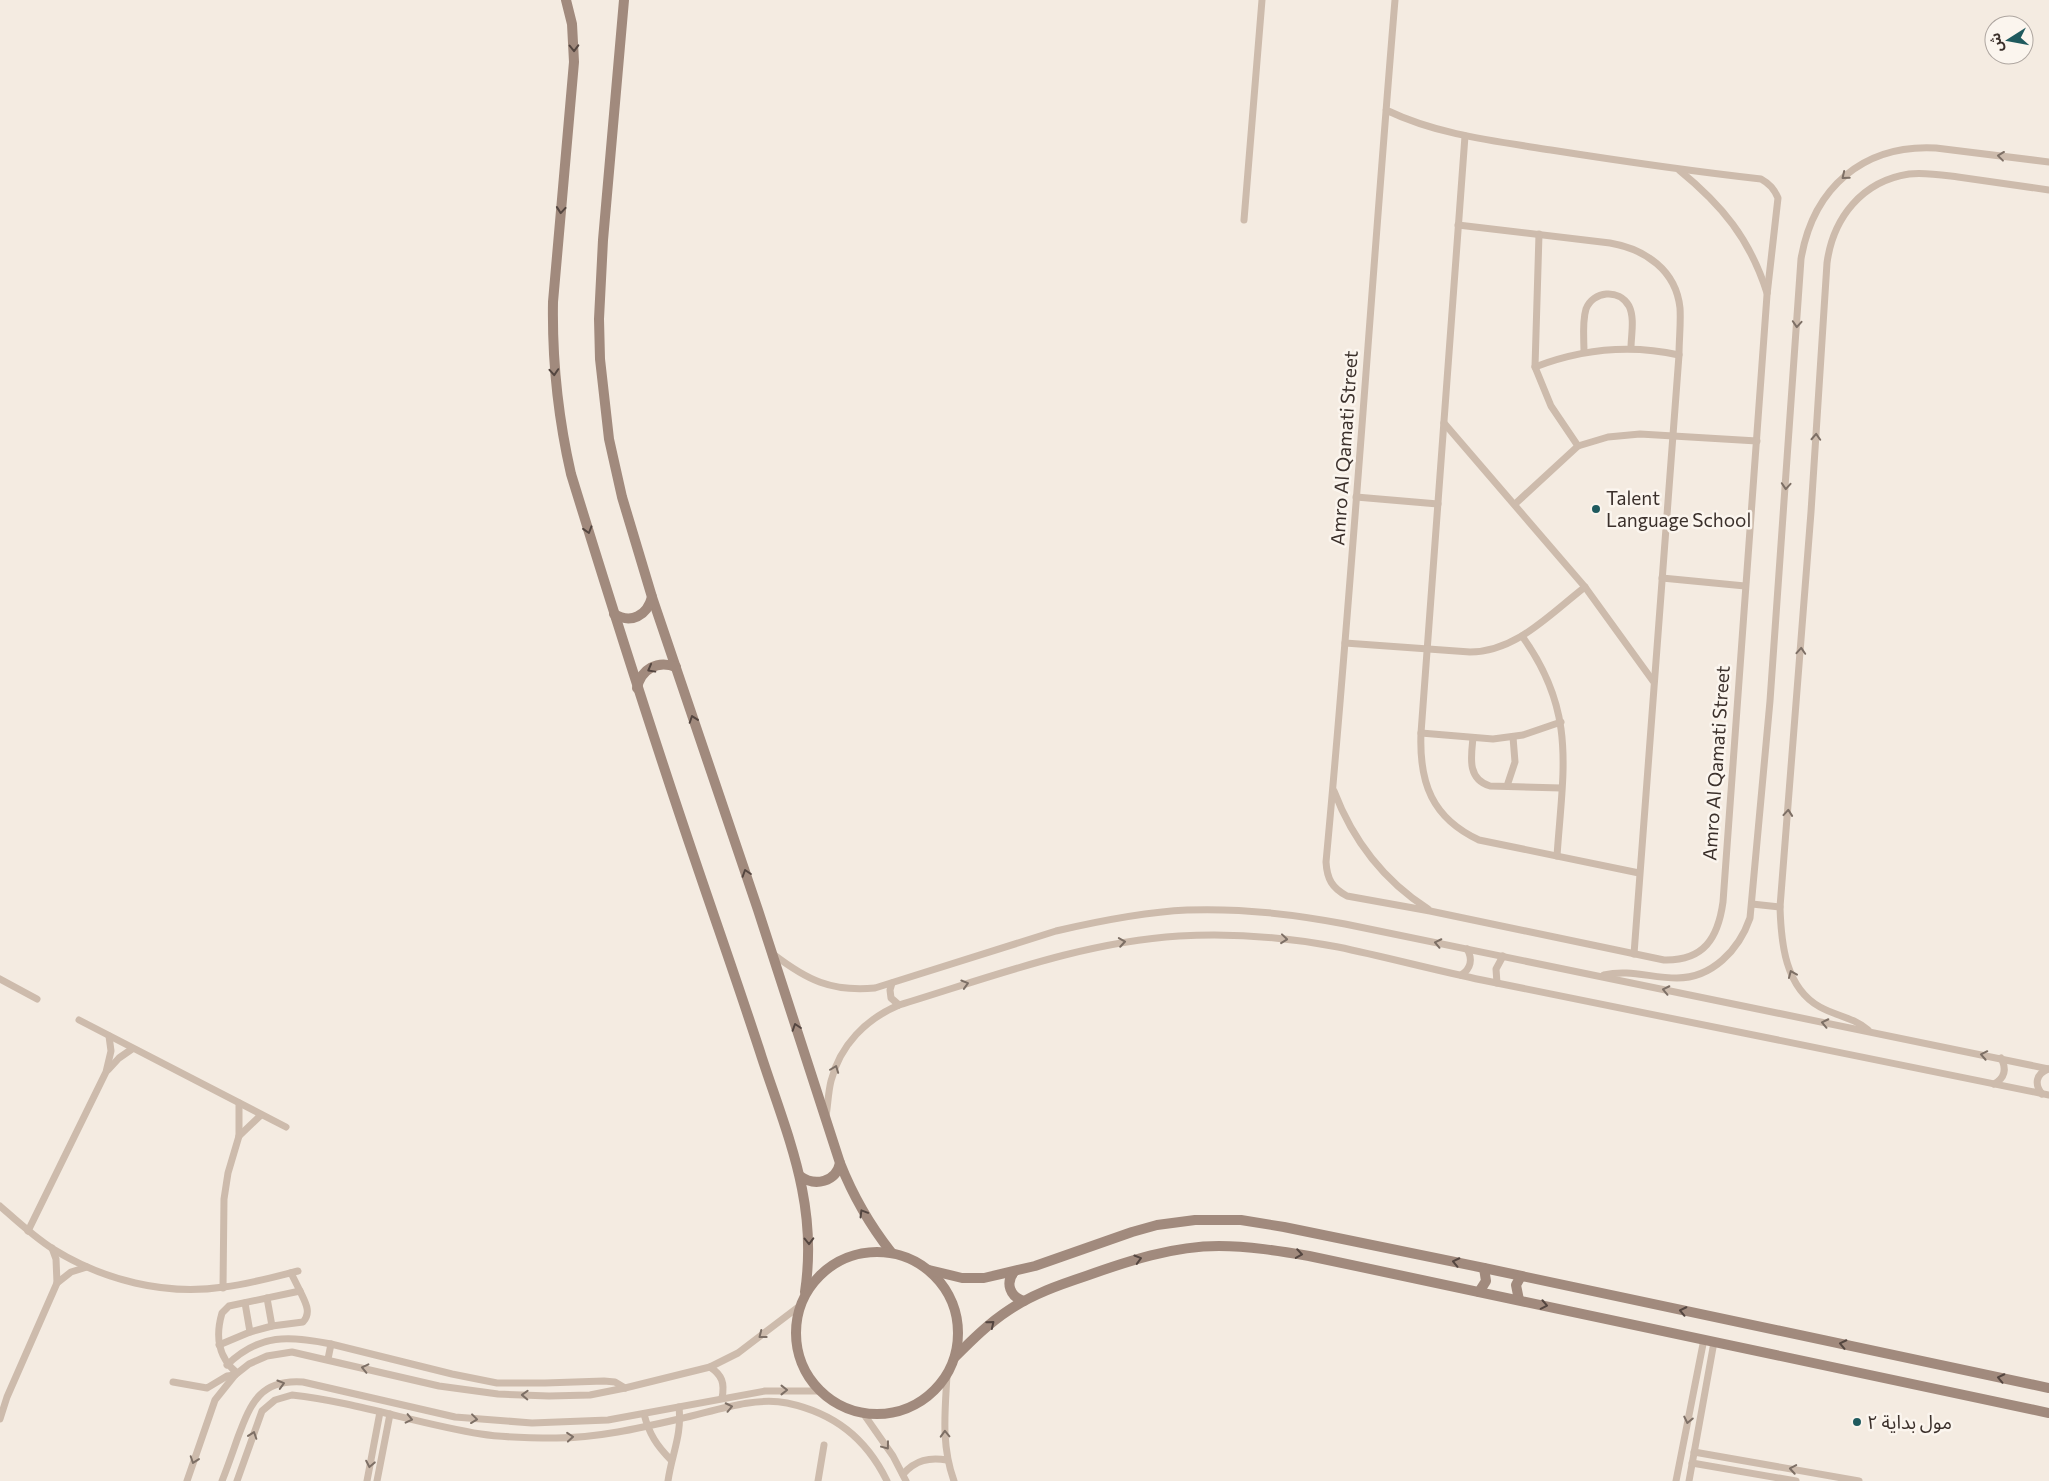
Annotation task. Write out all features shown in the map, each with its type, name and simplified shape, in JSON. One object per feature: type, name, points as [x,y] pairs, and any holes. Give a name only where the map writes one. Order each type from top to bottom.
[{"type":"street","points":[[566,0],[572,24],[574,62],[553,302],[554,371],[557,406],[571,474],[637,688],[800,1176],[808,1214],[809,1263],[796,1336],[803,1366],[820,1391],[840,1405],[863,1413],[887,1414],[911,1407],[932,1394],[947,1374],[955,1357],[958,1326],[949,1295],[930,1270]]},
{"type":"street","points":[[624,0],[603,240],[599,319],[604,399],[614,465],[652,597],[772,953],[840,1163],[857,1203],[891,1252]]},
{"type":"street","points":[[1244,220],[1262,0]]},
{"type":"street","name":"Amro Al Qamati Street","points":[[1386,110],[1424,126],[1465,136],[1678,170],[1761,179],[1768,183],[1778,198],[1768,295],[1721,917],[1717,930],[1710,941],[1702,950],[1690,957],[1678,960],[1664,960],[1430,911],[1347,896],[1330,883],[1326,873],[1326,862],[1345,642],[1386,110],[1395,0]]},
{"type":"street","points":[[1465,136],[1421,733],[1420,754],[1427,786],[1438,810],[1463,833],[1479,840],[1639,873]]},
{"type":"street","points":[[1600,976],[1622,972],[1678,978],[1700,974],[1712,968],[1727,956],[1746,930],[1752,904],[1776,625],[1801,259],[1808,226],[1824,197],[1835,184],[1862,164],[1892,152],[1929,148],[2049,162]]},
{"type":"street","name":"Amro Al Qamati Street","points":[[1678,170],[1716,202],[1731,221],[1753,256],[1768,295]]},
{"type":"street","points":[[1870,1032],[1853,1019],[1819,1006],[1801,991],[1791,972],[1784,952],[1781,931],[1780,907],[1809,540],[1827,263],[1834,232],[1844,213],[1859,197],[1873,187],[1888,180],[1908,174],[1928,174],[2049,190]]},
{"type":"street","points":[[1458,225],[1623,245],[1653,259],[1670,279],[1680,307],[1679,355],[1653,681],[1634,954]]},
{"type":"street","points":[[1539,234],[1535,366],[1551,406],[1578,446]]},
{"type":"street","points":[[1584,352],[1586,308],[1594,298],[1607,294],[1619,296],[1628,306],[1631,318],[1631,348]]},
{"type":"street","points":[[1535,366],[1584,352],[1631,348],[1679,355]]},
{"type":"street","points":[[1444,423],[1585,587],[1653,681]]},
{"type":"street","points":[[1515,504],[1578,446],[1608,437],[1624,435],[1672,436],[1757,441]]},
{"type":"street","points":[[1356,497],[1438,504]]},
{"type":"street","points":[[1662,578],[1745,586]]},
{"type":"street","points":[[1345,642],[1470,652],[1488,651],[1506,645],[1522,636],[1585,587]]},
{"type":"street","points":[[614,614],[624,619],[640,616],[648,608],[652,597]]},
{"type":"street","points":[[1522,636],[1547,677],[1561,722],[1564,756],[1557,856]]},
{"type":"street","points":[[637,688],[640,677],[648,669],[659,665],[676,667]]},
{"type":"street","points":[[1421,733],[1473,738],[1513,737],[1561,722]]},
{"type":"street","points":[[1507,786],[1515,762],[1513,737]]},
{"type":"street","points":[[1473,738],[1471,762],[1474,775],[1484,784],[1562,788]]},
{"type":"street","name":"Amro Al Qamati Street","points":[[1333,788],[1349,826],[1372,860],[1399,888],[1430,911]]},
{"type":"street","points":[[1752,904],[1780,907]]},
{"type":"street","points":[[772,953],[804,976],[838,988],[856,990],[875,988],[892,983],[1056,931],[1132,916],[1185,910],[1246,910],[1296,916],[1503,956],[2048,1069]]},
{"type":"street","points":[[826,1117],[831,1081],[845,1048],[869,1022],[899,1004],[1071,953],[1125,942],[1181,936],[1261,937],[1314,943],[1461,976],[2045,1094]]},
{"type":"street","points":[[1461,976],[1468,970],[1471,961],[1467,949]]},
{"type":"street","points":[[1497,983],[1496,969],[1503,956]]},
{"type":"street","points":[[2,983],[37,999]]},
{"type":"street","points":[[892,983],[890,990],[891,998],[899,1004]]},
{"type":"street","points":[[79,1020],[286,1127]]},
{"type":"street","points":[[28,1231],[106,1072],[111,1051],[109,1036]]},
{"type":"street","points":[[106,1072],[119,1058],[132,1049]]},
{"type":"street","points":[[1994,1084],[2004,1074],[2005,1068],[2001,1058]]},
{"type":"street","points":[[2045,1094],[2038,1088],[2037,1081],[2042,1072],[2048,1069]]},
{"type":"street","points":[[222,1288],[224,1199],[229,1167],[239,1136],[239,1103]]},
{"type":"street","points":[[239,1136],[261,1115]]},
{"type":"street","points":[[800,1176],[809,1181],[824,1181],[837,1172],[840,1163]]},
{"type":"street","points":[[0,1206],[51,1248],[87,1267],[113,1277],[158,1287],[195,1290],[222,1288],[295,1272],[308,1311],[308,1317],[304,1322],[272,1326],[250,1332],[219,1346]]},
{"type":"street","points":[[805,1292],[824,1271],[844,1258],[867,1252],[891,1252],[912,1259],[930,1270],[947,1275],[984,1278],[1014,1272],[1157,1225],[1218,1219],[1284,1227],[2049,1388]]},
{"type":"street","points":[[955,1357],[996,1319],[1024,1301],[1056,1287],[1157,1254],[1218,1246],[1262,1248],[1519,1300],[2049,1413]]},
{"type":"street","points":[[0,1419],[7,1397],[57,1283],[56,1259],[51,1248]]},
{"type":"street","points":[[57,1283],[71,1272],[87,1267]]},
{"type":"street","points":[[1479,1292],[1486,1281],[1484,1268]]},
{"type":"street","points":[[1014,1272],[1010,1279],[1010,1287],[1016,1298],[1024,1301]]},
{"type":"street","points":[[1519,1300],[1516,1285],[1521,1276]]},
{"type":"street","points":[[236,1374],[227,1365],[219,1346],[222,1313],[229,1306],[300,1291]]},
{"type":"street","points":[[267,1298],[272,1326]]},
{"type":"street","points":[[245,1303],[250,1332]]},
{"type":"street","points":[[187,1481],[215,1400],[236,1374],[249,1364],[267,1356],[292,1352],[439,1386],[498,1394],[590,1395],[710,1367],[738,1353],[801,1306]]},
{"type":"street","points":[[227,1365],[236,1356],[266,1341],[280,1338],[302,1339],[331,1344],[497,1383],[545,1384],[604,1381],[615,1382],[625,1388]]},
{"type":"street","points":[[1676,1481],[1694,1389],[1709,1340]]},
{"type":"street","points":[[1689,1481],[1705,1390],[1709,1340]]},
{"type":"street","points":[[328,1359],[331,1344]]},
{"type":"street","points":[[710,1367],[721,1376],[724,1389],[722,1398]]},
{"type":"street","points":[[173,1382],[207,1388],[227,1376],[236,1374]]},
{"type":"street","points":[[947,1374],[944,1413],[947,1460],[954,1481]]},
{"type":"street","points":[[222,1481],[250,1406],[265,1390],[279,1383],[291,1381],[303,1382],[436,1413],[493,1421],[570,1423],[644,1414],[766,1391],[820,1391]]},
{"type":"street","points":[[1694,1389],[1705,1390]]},
{"type":"street","points":[[237,1481],[262,1411],[275,1400],[292,1395],[482,1434],[520,1438],[559,1438],[597,1434],[647,1426],[732,1406],[784,1402],[804,1407],[826,1416],[843,1427],[866,1446],[887,1481]]},
{"type":"street","points":[[0,1404],[7,1397]]},
{"type":"street","points":[[668,1481],[671,1460],[679,1437],[679,1407]]},
{"type":"street","points":[[367,1481],[380,1412]]},
{"type":"street","points":[[863,1413],[905,1477]]},
{"type":"street","points":[[377,1481],[390,1414]]},
{"type":"street","points":[[644,1414],[655,1443],[671,1460]]},
{"type":"street","points":[[818,1481],[824,1446]]},
{"type":"street","points":[[1694,1452],[1859,1481]]},
{"type":"street","points":[[905,1477],[910,1466],[924,1460],[934,1458],[947,1460]]},
{"type":"street","points":[[1692,1462],[1796,1481]]},
{"type":"place","name":"Talent Language School","points":[[1596,509]]},
{"type":"place","name":"مول بداية ۲","points":[[1857,1422]]}]
